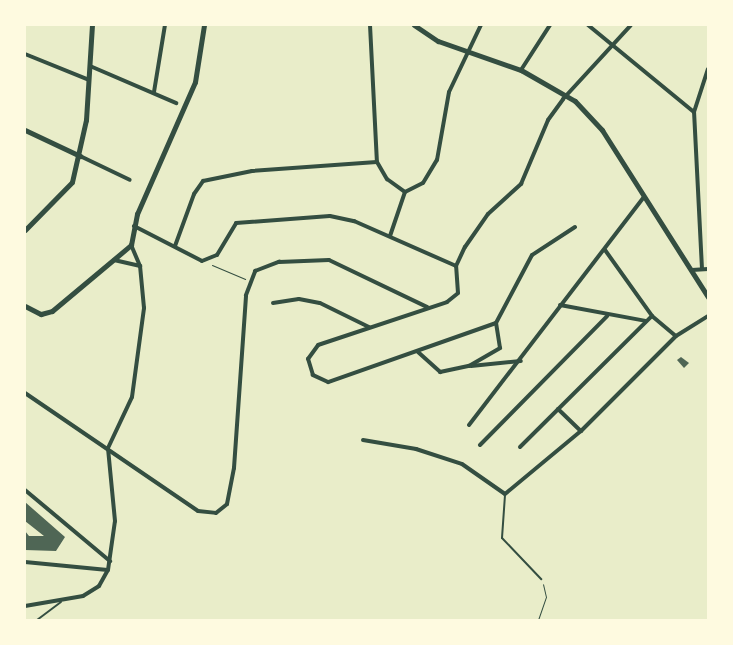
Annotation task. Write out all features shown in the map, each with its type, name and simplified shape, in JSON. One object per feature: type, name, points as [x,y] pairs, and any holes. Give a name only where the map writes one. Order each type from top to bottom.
[{"type":"street","points":[[25,230],[68,190],[80,156],[89,80],[92,25]]},
{"type":"street","points":[[154,92],[164,25]]},
{"type":"street","points":[[25,606],[60,602],[99,586],[108,570],[114,521],[108,448],[132,397],[138,370],[144,308],[140,266],[131,245],[134,226],[195,82],[204,25]]},
{"type":"street","points":[[414,25],[438,41],[521,70],[568,95],[602,130],[708,297]]},
{"type":"street","points":[[390,236],[405,192],[423,183],[437,160],[449,92],[482,25]]},
{"type":"street","points":[[521,70],[550,25]]},
{"type":"street","points":[[588,25],[694,112]]},
{"type":"street","points":[[496,323],[418,352],[328,382],[309,367],[311,351],[318,345],[369,326],[447,302],[458,293],[456,266],[488,214],[521,184],[548,120],[631,25]]},
{"type":"street","points":[[369,27],[377,162],[387,179],[405,192]]},
{"type":"street","points":[[25,54],[89,80]]},
{"type":"street","points":[[90,66],[176,103]]},
{"type":"street","points":[[702,269],[694,112],[708,69]]},
{"type":"street","points":[[25,130],[130,180]]},
{"type":"street","points":[[175,246],[194,194],[203,181],[252,171],[377,162]]},
{"type":"street","points":[[469,425],[522,360],[560,305],[605,250],[644,197]]},
{"type":"street","points":[[134,226],[202,261],[217,255],[236,223],[330,216],[390,236],[456,266]]},
{"type":"street","points":[[469,366],[500,348],[496,323],[532,255],[575,227]]},
{"type":"street","points":[[25,306],[41,314],[52,312],[109,260],[131,245]]},
{"type":"street","points":[[605,250],[652,316],[676,336]]},
{"type":"street","points":[[109,260],[140,266]]},
{"type":"street","points":[[25,393],[198,511],[216,513],[227,504],[237,449],[248,281],[263,265],[329,260],[427,307]]},
{"type":"street","points":[[692,270],[708,269]]},
{"type":"street","points":[[273,303],[299,299],[320,303],[369,326]]},
{"type":"street","points":[[560,305],[607,316],[647,322]]},
{"type":"street","points":[[480,445],[607,316]]},
{"type":"street","points":[[520,447],[652,316]]},
{"type":"street","points":[[363,440],[416,449],[462,464],[505,494],[580,431],[676,336],[708,316]]},
{"type":"street","points":[[418,352],[434,369],[446,373],[469,366],[522,360]]},
{"type":"street","points":[[558,409],[580,431]]},
{"type":"street","points":[[25,490],[110,561]]},
{"type":"street","points":[[25,562],[108,570]]},
{"type":"lane","points":[[505,494],[502,538],[542,581]]},
{"type":"lane","points":[[37,620],[60,602]]},
{"type":"path","points":[[202,261],[248,281]]},
{"type":"path","points":[[538,620],[546,597],[542,581]]},
{"type":"building","points":[[681,357],[689,363],[684,368],[677,360]]},
{"type":"building","points":[[25,502],[65,537],[56,551],[25,550],[25,531],[29,536],[44,536],[25,521]]}]
